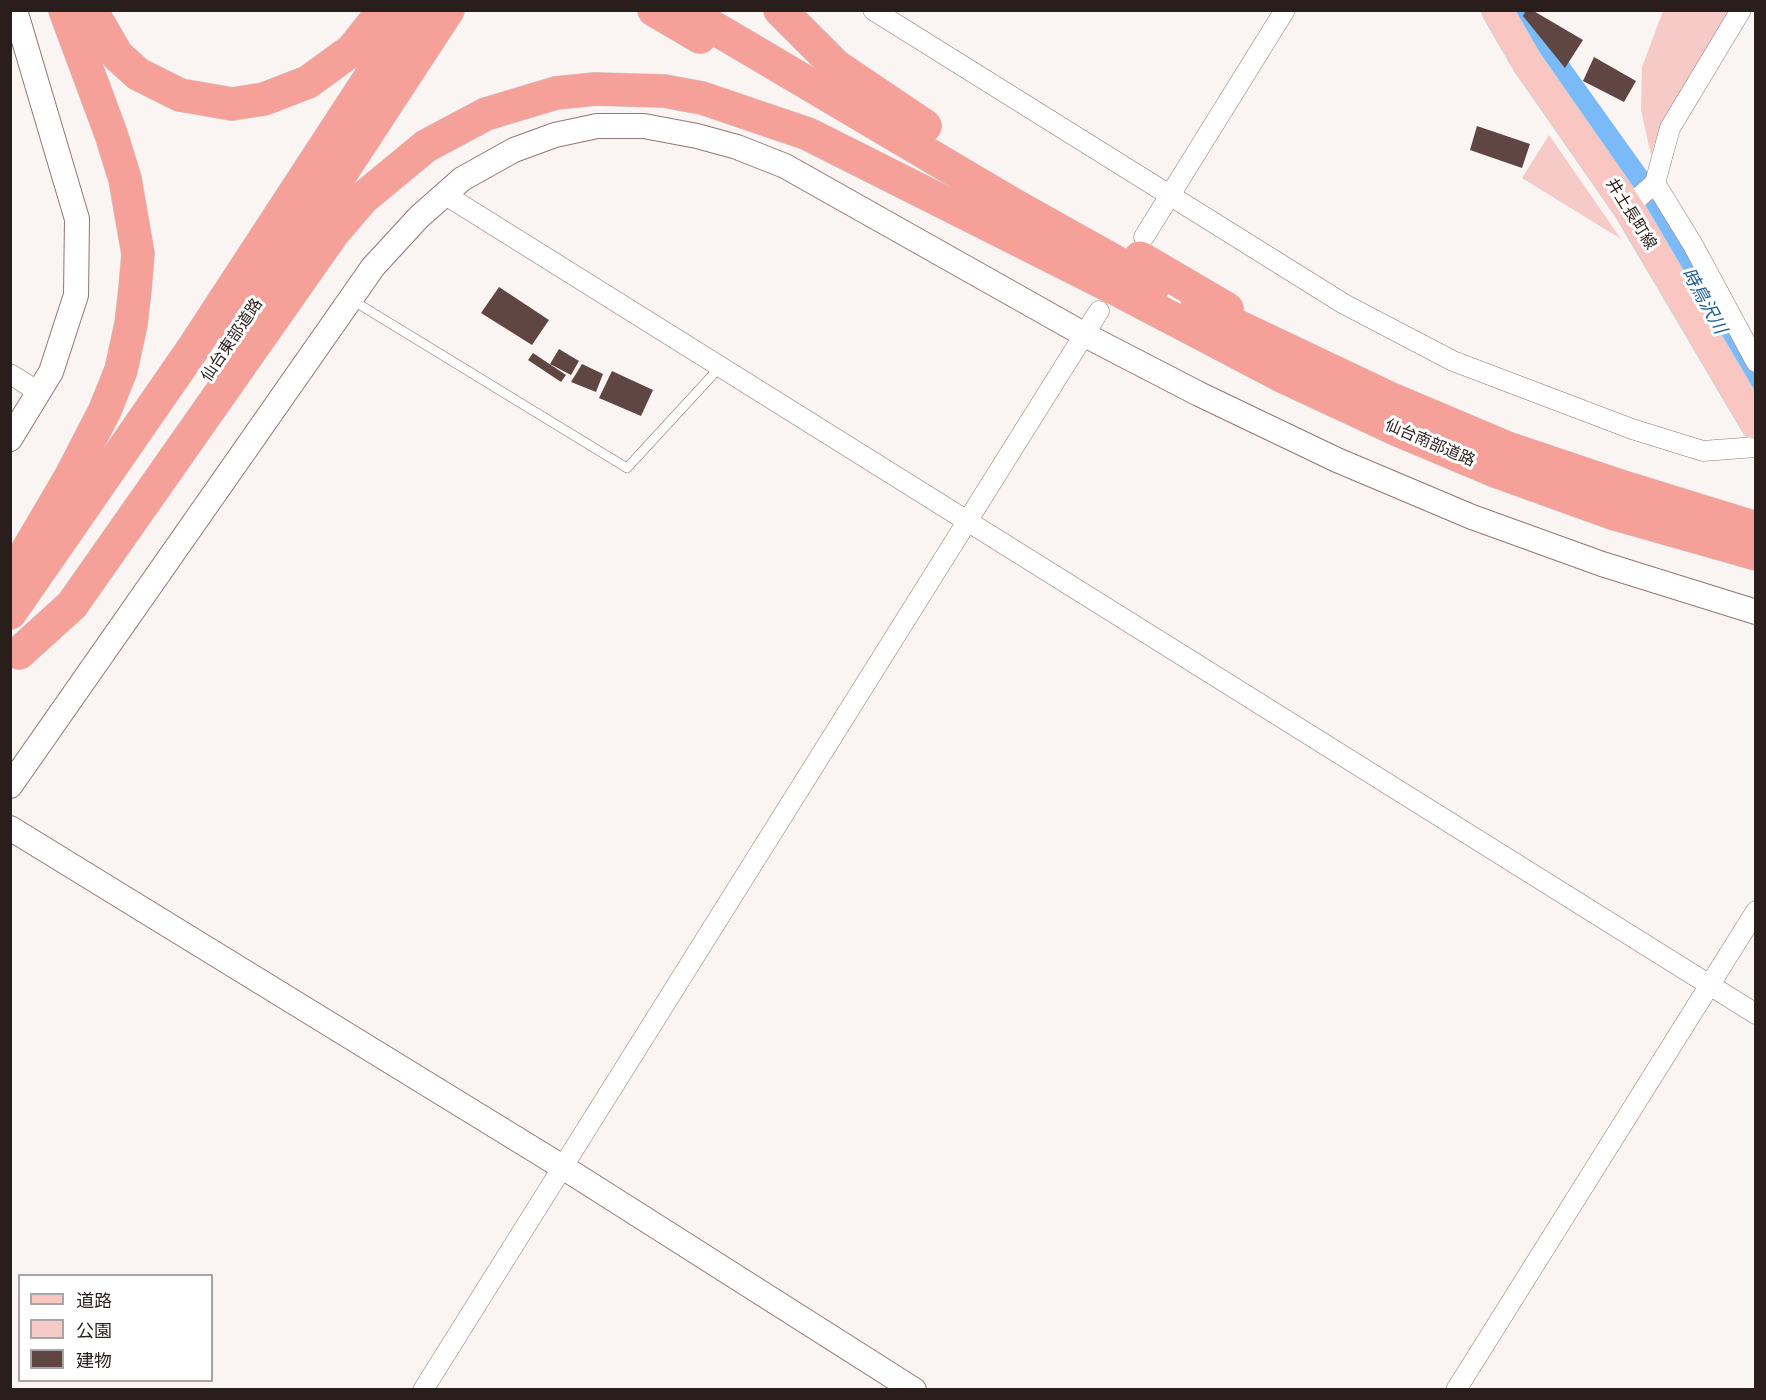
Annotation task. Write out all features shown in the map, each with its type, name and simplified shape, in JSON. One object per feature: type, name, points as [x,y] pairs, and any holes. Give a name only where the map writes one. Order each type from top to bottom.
[{"type":"highway","points":[[10,579],[71,476],[105,410],[121,370],[131,324],[135,290],[138,254],[124,179],[111,134],[65,10]]},
{"type":"highway","points":[[91,10],[117,55],[138,74],[180,95],[232,104],[274,96],[308,82],[352,50],[384,10]]},
{"type":"highway","name":"仙台東部道路","points":[[10,613],[198,340],[414,10]]},
{"type":"highway","name":"仙台東部道路","points":[[15,659],[139,480],[448,10]]},
{"type":"highway","points":[[654,10],[1038,236],[1110,301]]},
{"type":"highway","points":[[684,10],[1031,215],[1222,321],[1278,344]]},
{"type":"highway","points":[[780,10],[836,66],[871,92],[1019,186],[1226,309],[1278,344]]},
{"type":"highway","points":[[15,659],[72,605],[333,233],[363,198],[426,146],[486,114],[522,102],[556,93],[634,88],[674,93],[741,110],[808,134],[1110,301]]},
{"type":"highway","name":"仙台南部道路","points":[[1110,301],[1488,468],[1615,514],[1755,554]]},
{"type":"highway","name":"仙台南部道路","points":[[1278,344],[1391,399],[1507,448],[1755,528]]},
{"type":"main road","name":"井土長町線","points":[[1497,10],[1527,62],[1628,207],[1755,424]]},
{"type":"street","points":[[10,439],[51,372],[76,295],[77,219],[15,10]]},
{"type":"street","points":[[873,10],[1344,304],[1453,361],[1632,429],[1703,451],[1755,447]]},
{"type":"street","points":[[1144,237],[1285,10]]},
{"type":"street","points":[[1628,207],[1655,183],[1670,128],[1741,10]]},
{"type":"street","points":[[10,786],[373,267],[419,217],[462,178],[514,150],[566,132],[597,126],[644,126],[697,136],[737,147],[785,166],[1085,335],[1199,394],[1337,460],[1472,517],[1602,564],[1755,612]]},
{"type":"street","points":[[1655,183],[1694,245],[1755,362]]},
{"type":"street","points":[[444,194],[1755,1014]]},
{"type":"street","points":[[423,1389],[1085,335],[1110,301]]},
{"type":"street","points":[[10,374],[39,392]]},
{"type":"street","points":[[10,828],[561,1166],[915,1389]]},
{"type":"street","points":[[1456,1389],[1755,911]]},
{"type":"lane","points":[[351,299],[627,468],[720,367]]},
{"type":"green space","points":[[1663,11],[1731,11],[1657,136],[1651,155],[1641,110],[1642,67]]},
{"type":"green space","points":[[1549,135],[1621,239],[1522,178]]},
{"type":"building","points":[[1526,10],[1532,10],[1583,40],[1565,68],[1523,16]]},
{"type":"building","points":[[1594,57],[1636,81],[1624,102],[1583,81]]},
{"type":"building","points":[[1477,126],[1530,144],[1522,168],[1470,150]]},
{"type":"building","points":[[499,287],[549,320],[532,345],[481,313]]},
{"type":"building","points":[[559,349],[579,361],[571,375],[550,364]]},
{"type":"building","points":[[533,353],[566,375],[561,382],[528,360]]},
{"type":"building","points":[[582,364],[603,374],[596,392],[571,382]]},
{"type":"building","points":[[612,371],[653,390],[641,416],[599,398]]},
{"type":"waterway","name":"時鳥沢川","points":[[1513,10],[1636,182]]},
{"type":"waterway","name":"時鳥沢川","points":[[1653,206],[1756,395]]}]
